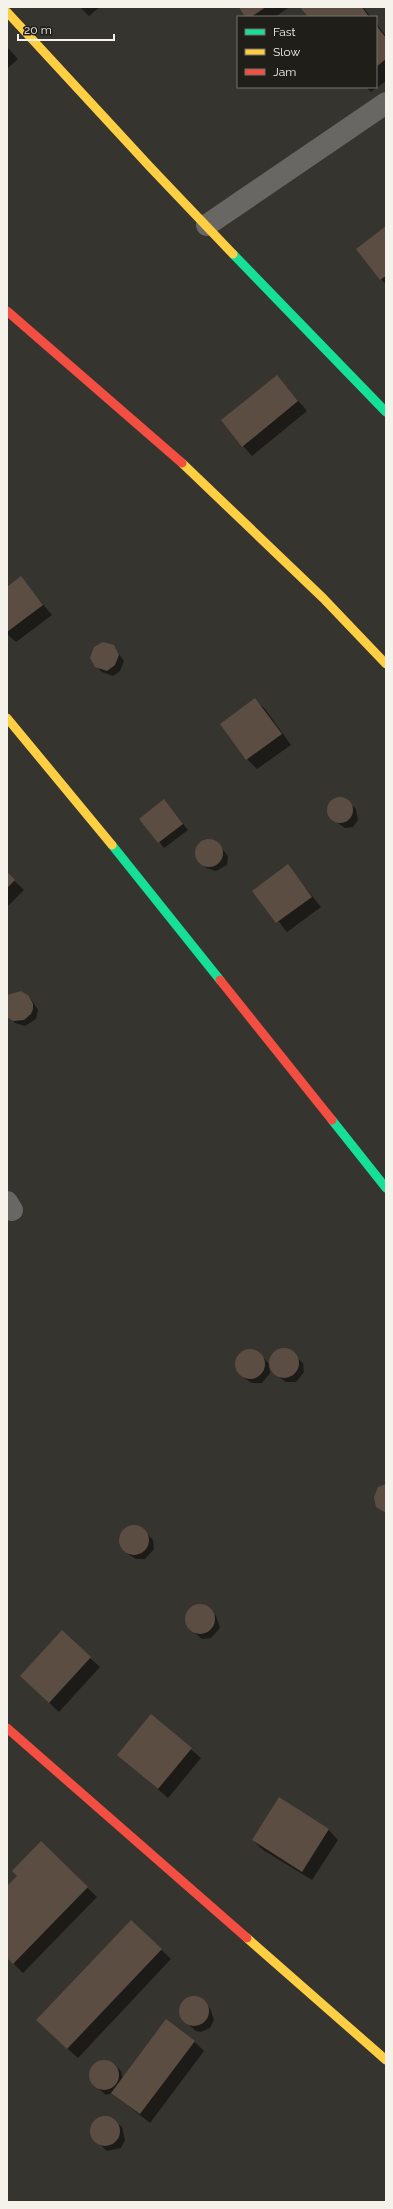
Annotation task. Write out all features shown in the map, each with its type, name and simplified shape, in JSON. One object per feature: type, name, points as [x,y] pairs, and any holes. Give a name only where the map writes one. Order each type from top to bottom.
[{"type":"street","points":[[7,12],[140,157],[386,412]]},
{"type":"street","points":[[207,225],[386,104]]},
{"type":"street","points":[[7,311],[189,469],[323,598],[386,664]]},
{"type":"street","points":[[7,718],[105,836],[386,1188]]},
{"type":"street","points":[[7,1728],[386,2060]]},
{"type":"building","points":[[239,7],[266,7],[252,16],[244,16]]},
{"type":"building","points":[[300,7],[362,7],[368,16],[307,16]]},
{"type":"building","points":[[377,26],[386,38],[386,59],[377,66]]},
{"type":"building","points":[[386,226],[386,276],[380,280],[356,249]]},
{"type":"building","points":[[277,375],[298,401],[242,447],[221,420]]},
{"type":"building","points":[[21,576],[43,605],[7,632],[7,587]]},
{"type":"building","points":[[103,642],[114,645],[119,655],[115,665],[107,671],[95,667],[90,658],[94,647]]},
{"type":"building","points":[[255,698],[282,734],[246,760],[220,724]]},
{"type":"building","points":[[340,797],[349,801],[353,810],[349,819],[340,823],[331,819],[327,810],[331,801]]},
{"type":"building","points":[[164,799],[183,824],[158,843],[139,819]]},
{"type":"building","points":[[209,839],[219,843],[223,853],[219,863],[209,867],[199,863],[195,853],[199,843]]},
{"type":"building","points":[[288,864],[312,897],[276,923],[252,891]]},
{"type":"building","points":[[7,872],[15,880],[7,888]]},
{"type":"building","points":[[21,991],[29,996],[33,1004],[33,1009],[31,1014],[24,1020],[13,1021],[7,1017],[7,995]]},
{"type":"building","points":[[284,1348],[295,1352],[299,1363],[295,1374],[284,1378],[273,1374],[269,1363],[273,1352]]},
{"type":"building","points":[[250,1349],[261,1353],[265,1364],[261,1375],[250,1379],[239,1375],[235,1364],[239,1353]]},
{"type":"building","points":[[386,1484],[386,1513],[376,1507],[374,1497],[378,1487]]},
{"type":"building","points":[[134,1525],[145,1529],[149,1540],[145,1551],[134,1555],[123,1551],[119,1540],[123,1529]]},
{"type":"building","points":[[200,1604],[211,1608],[215,1619],[211,1630],[200,1634],[189,1630],[185,1619],[189,1608]]},
{"type":"building","points":[[62,1630],[91,1657],[49,1703],[20,1676]]},
{"type":"building","points":[[151,1714],[192,1748],[158,1789],[117,1755]]},
{"type":"building","points":[[279,1797],[329,1829],[302,1872],[252,1840]]},
{"type":"building","points":[[41,1841],[88,1887],[13,1964],[7,1958],[7,1886],[17,1876],[12,1871]]},
{"type":"building","points":[[131,1920],[162,1949],[67,2049],[36,2020]]},
{"type":"building","points":[[194,1996],[205,2000],[209,2011],[205,2022],[194,2026],[183,2022],[179,2011],[183,2000]]},
{"type":"building","points":[[166,2019],[195,2041],[140,2114],[111,2093]]},
{"type":"building","points":[[104,2060],[115,2064],[119,2075],[115,2086],[104,2090],[93,2086],[89,2075],[93,2064]]},
{"type":"building","points":[[105,2116],[116,2120],[120,2131],[116,2142],[105,2146],[94,2142],[90,2131],[94,2120]]},
{"type":"traffic: fast","points":[[233,254],[386,412]]},
{"type":"traffic: fast","points":[[112,845],[220,980]]},
{"type":"traffic: fast","points":[[332,1120],[386,1188]]},
{"type":"traffic: slow","points":[[7,12],[151,168],[233,254]]},
{"type":"traffic: slow","points":[[182,463],[323,598],[386,664]]},
{"type":"traffic: slow","points":[[7,718],[112,845]]},
{"type":"traffic: slow","points":[[247,1938],[386,2060]]},
{"type":"traffic: jam","points":[[7,311],[182,463]]},
{"type":"traffic: jam","points":[[220,980],[332,1120]]},
{"type":"traffic: jam","points":[[7,1728],[247,1938]]}]
